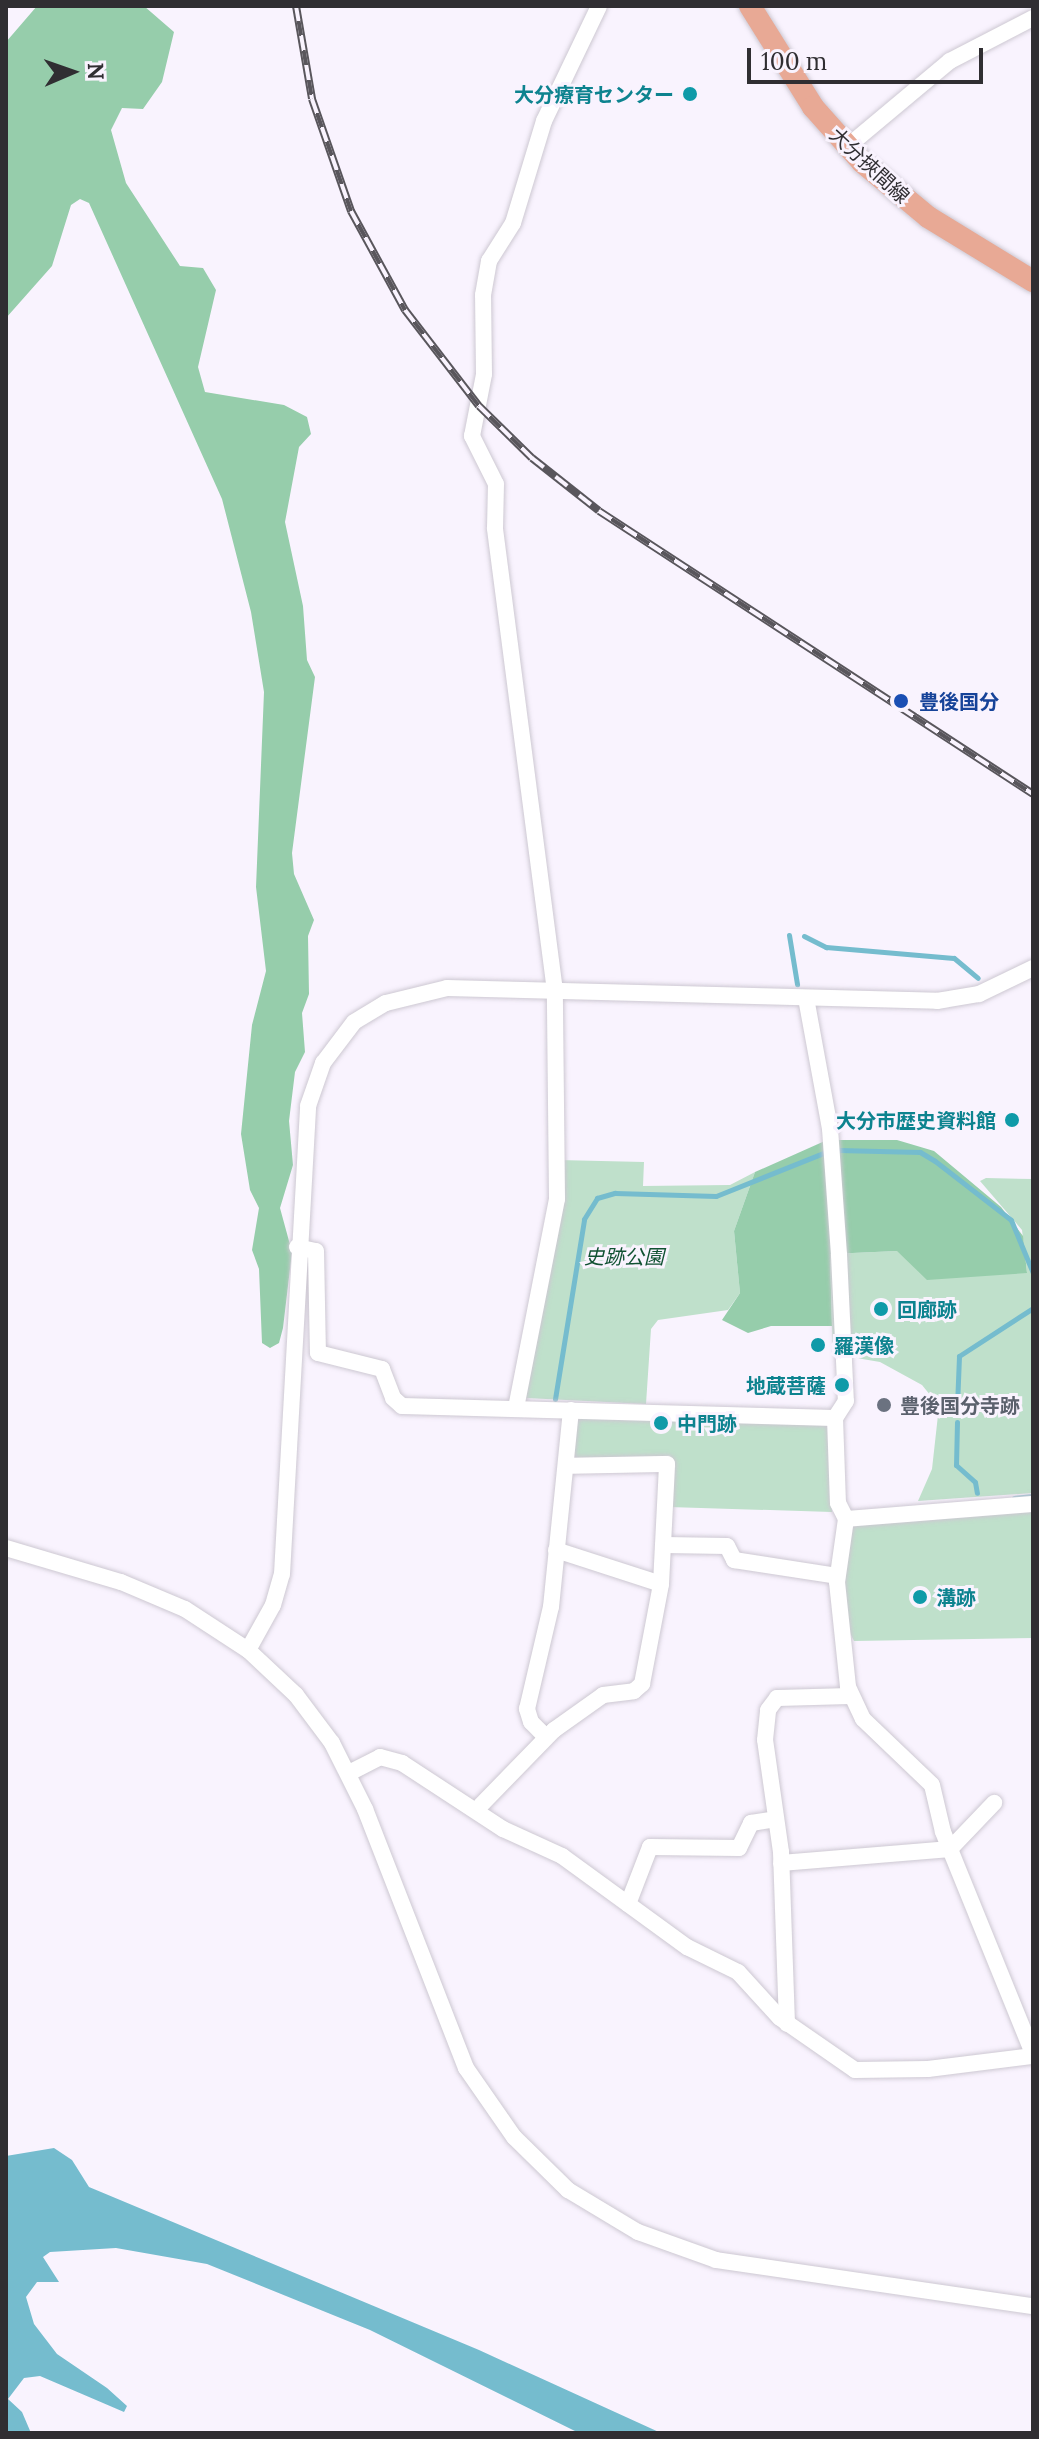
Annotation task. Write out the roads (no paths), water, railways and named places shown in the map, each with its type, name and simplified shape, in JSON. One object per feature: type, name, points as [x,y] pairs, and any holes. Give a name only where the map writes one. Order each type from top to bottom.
[{"type":"main road","name":"大分挾間線","points":[[750,6],[790,75],[847,147],[928,217],[1033,281]]},
{"type":"street","points":[[516,1408],[557,1199],[555,991],[495,528],[496,484],[472,436],[484,374],[483,295],[489,261],[513,223],[541,129],[599,6]]},
{"type":"street","points":[[847,147],[950,61],[1033,18]]},
{"type":"street","points":[[248,1650],[273,1605],[282,1574],[297,1247],[312,1088],[330,1050],[354,1022],[386,1003],[431,990],[953,1000],[990,990],[1033,968]]},
{"type":"street","points":[[349,1773],[380,1757],[402,1763],[503,1829],[562,1856],[687,1947],[738,1972],[787,2024],[842,2064],[863,2072],[1033,2055],[975,1900],[950,1849],[932,1785],[869,1726],[851,1696],[837,1576],[846,1519],[838,1503],[835,1418],[846,1401],[836,1203],[830,1129],[806,998]]},
{"type":"street","points":[[297,1247],[316,1251],[320,1356],[382,1369],[393,1398],[402,1406],[835,1418]]},
{"type":"street","points":[[546,1737],[531,1722],[527,1709],[549,1617],[571,1410]]},
{"type":"street","points":[[481,1805],[546,1737],[603,1695],[640,1687],[661,1584],[667,1464],[567,1466]]},
{"type":"street","points":[[846,1519],[1033,1504]]},
{"type":"street","points":[[664,1545],[727,1546],[734,1560],[837,1576]]},
{"type":"street","points":[[6,1548],[146,1591],[202,1619],[248,1650],[310,1712],[349,1773],[466,2068],[514,2137],[568,2190],[638,2232],[716,2260],[1033,2306]]},
{"type":"street","points":[[556,1550],[661,1584]]},
{"type":"street","points":[[787,2024],[781,1863],[765,1740],[771,1702],[777,1698],[851,1696]]},
{"type":"street","points":[[781,1863],[950,1849],[994,1803]]},
{"type":"street","points":[[628,1904],[650,1847],[739,1848],[751,1823],[776,1819]]},
{"type":"water","points":[[54,2148],[72,2160],[89,2187],[479,2350],[661,2433],[579,2433],[370,2330],[207,2264],[116,2248],[50,2252],[43,2257],[59,2282],[37,2282],[26,2297],[34,2324],[57,2354],[107,2388],[127,2406],[124,2412],[40,2376],[24,2378],[8,2399],[22,2412],[31,2433],[6,2433],[6,2156]]},
{"type":"waterway","points":[[789,935],[797,984]]},
{"type":"waterway","points":[[804,936],[826,947],[954,958],[978,978]]},
{"type":"waterway","points":[[838,1150],[920,1152],[935,1161],[1011,1220],[1033,1273]]},
{"type":"waterway","points":[[555,1399],[584,1219],[597,1198],[615,1193],[716,1196],[826,1152]]},
{"type":"waterway","points":[[957,1406],[959,1356],[1033,1308]]},
{"type":"waterway","points":[[957,1422],[956,1465],[975,1482],[977,1493]]},
{"type":"waterway","points":[[1014,1498],[1033,1496]]},
{"type":"railway","points":[[296,6],[312,99],[351,211],[405,310],[479,406],[532,458],[599,511],[1033,794]]},
{"type":"place","name":"大分療育センター","points":[[690,94]]},
{"type":"place","name":"豊後国分","points":[[901,701]]},
{"type":"place","name":"大分市歴史資料館","points":[[1012,1120]]},
{"type":"place","name":"回廊跡","points":[[881,1309]]},
{"type":"place","name":"羅漢像","points":[[818,1345]]},
{"type":"place","name":"地蔵菩薩","points":[[842,1385]]},
{"type":"place","name":"豊後国分寺跡","points":[[884,1405]]},
{"type":"place","name":"中門跡","points":[[661,1423]]},
{"type":"place","name":"溝跡","points":[[920,1597]]},
{"type":"park label","name":"史跡公園","points":[[624,1256]]}]
